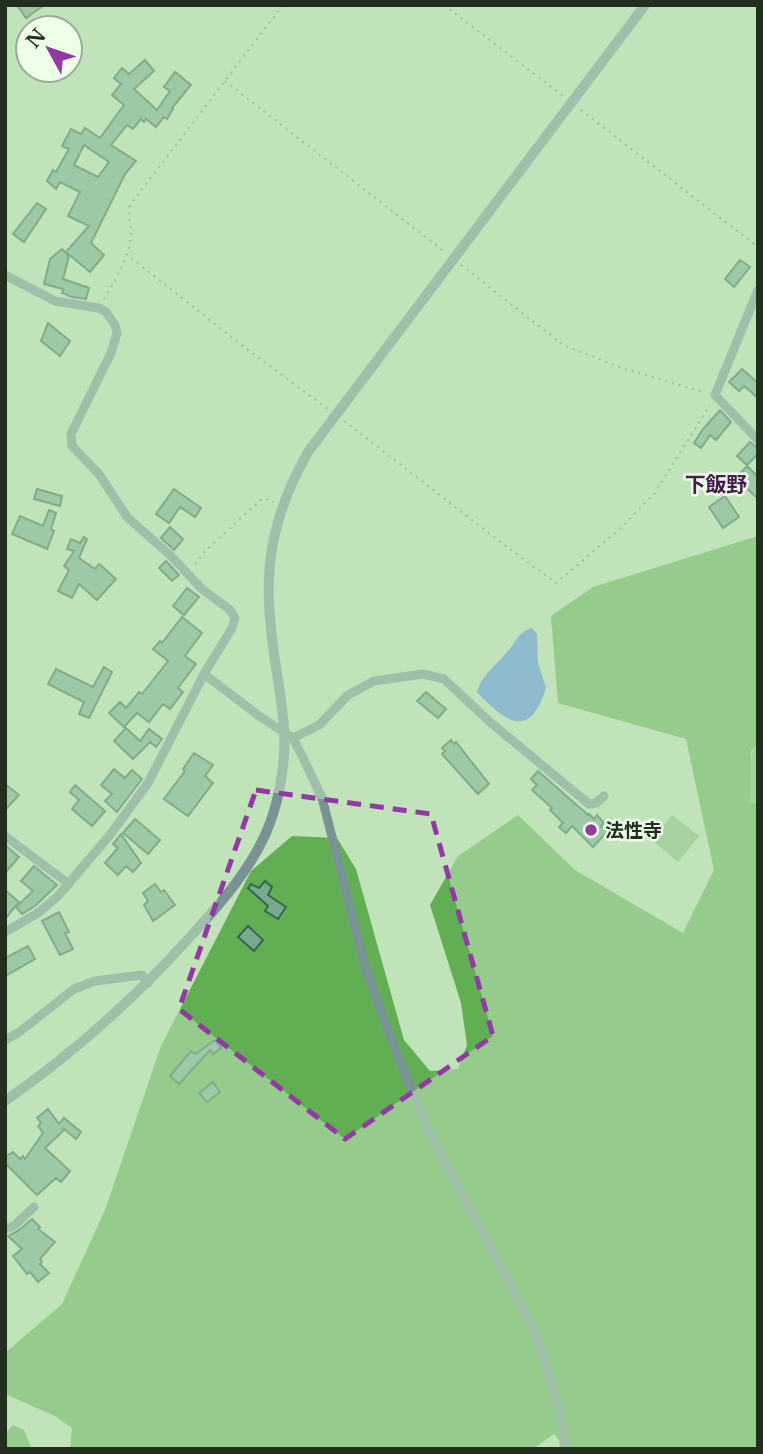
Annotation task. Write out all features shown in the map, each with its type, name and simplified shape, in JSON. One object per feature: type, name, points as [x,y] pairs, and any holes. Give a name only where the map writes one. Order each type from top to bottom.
[{"type":"street","points":[[5,1101],[40,1077],[148,984],[209,917],[256,853],[270,824],[288,735],[268,597],[268,571],[282,504],[308,452],[645,5]]},
{"type":"street","points":[[5,275],[55,301],[99,308],[112,318],[117,333],[111,353],[71,434],[72,446],[99,474],[127,517],[202,589],[230,610],[235,618],[148,783],[110,835],[69,884],[38,913],[5,932]]},
{"type":"street","points":[[758,290],[715,396],[758,440]]},
{"type":"street","points":[[204,674],[258,716],[288,735],[322,798],[366,969],[391,1038],[427,1128],[536,1334],[560,1413],[566,1449]]},
{"type":"street","points":[[288,735],[319,725],[348,695],[374,681],[423,674],[444,679],[490,722],[589,804],[596,803],[604,796]]},
{"type":"street","points":[[5,836],[69,884]]},
{"type":"street","points":[[5,1040],[74,989],[95,981],[142,975],[148,984]]},
{"type":"street","points":[[5,1228],[13,1226],[34,1207]]},
{"type":"path","points":[[99,308],[126,254],[131,232],[127,216],[130,205],[283,5]]},
{"type":"path","points":[[444,5],[758,247]]},
{"type":"path","points":[[126,254],[248,350],[439,493],[497,541],[556,583],[621,528],[654,494],[715,396]]},
{"type":"path","points":[[188,573],[205,551],[263,499],[282,504]]},
{"type":"highlighted area","points":[[256,790],[431,814],[493,1036],[345,1139],[179,1009]]},
{"type":"green space","points":[[758,536],[758,744],[751,751],[750,802],[758,804],[758,1449],[560,1449],[559,1440],[554,1434],[533,1449],[70,1449],[72,1428],[55,1416],[5,1394],[5,1353],[62,1304],[105,1210],[161,1046],[251,871],[292,836],[337,838],[356,869],[404,1040],[430,1071],[458,1069],[467,1045],[461,1003],[430,905],[458,856],[518,815],[575,870],[683,933],[714,870],[686,739],[558,703],[551,616],[593,587]]},
{"type":"green space","points":[[756,743],[757,804],[750,802],[751,763]]},
{"type":"green space","points":[[672,815],[699,836],[678,862],[652,840]]},
{"type":"green space","points":[[13,1425],[24,1430],[32,1449],[5,1449],[5,1434]]},
{"type":"water","points":[[532,628],[537,634],[538,663],[546,688],[533,715],[516,721],[498,712],[477,692],[486,675],[518,637]]},
{"type":"building","points":[[17,5],[44,5],[32,14],[23,14]]},
{"type":"building","points":[[145,60],[154,71],[134,89],[157,110],[170,91],[164,87],[175,72],[191,85],[172,108],[167,119],[164,117],[156,127],[146,119],[144,122],[141,119],[133,129],[127,125],[111,145],[136,161],[125,174],[91,243],[104,255],[90,272],[66,252],[89,226],[68,216],[80,192],[60,182],[56,189],[47,181],[53,170],[56,172],[69,149],[62,146],[71,129],[81,134],[85,128],[100,138],[124,105],[112,95],[121,84],[114,78],[122,68],[129,74]],"holes":[[[84,145],[109,162],[98,177],[74,165]]]},
{"type":"building","points":[[37,203],[46,209],[24,242],[13,234]]},
{"type":"building","points":[[62,249],[69,256],[63,279],[89,288],[86,299],[72,297],[62,293],[63,289],[44,284],[50,259]]},
{"type":"building","points":[[740,260],[750,267],[734,287],[725,279]]},
{"type":"building","points":[[48,323],[70,341],[60,356],[41,341]]},
{"type":"building","points":[[742,369],[758,383],[758,398],[744,386],[739,391],[729,382]]},
{"type":"building","points":[[720,410],[731,422],[716,440],[710,435],[701,448],[694,443]]},
{"type":"building","points":[[750,442],[758,448],[758,454],[747,465],[737,456]]},
{"type":"building","points":[[747,466],[758,477],[758,499],[736,478]]},
{"type":"building","points":[[37,489],[62,496],[60,506],[34,499]]},
{"type":"building","points":[[174,489],[201,508],[195,517],[180,507],[169,523],[156,514]]},
{"type":"building","points":[[725,496],[739,517],[723,528],[709,507]]},
{"type":"building","points":[[49,510],[56,513],[51,529],[54,531],[47,549],[12,534],[20,516],[43,526]]},
{"type":"building","points":[[170,527],[183,539],[174,550],[161,538]]},
{"type":"building","points":[[84,537],[87,539],[79,558],[95,569],[99,564],[116,579],[97,600],[79,584],[72,598],[58,591],[69,570],[64,566],[74,551],[67,549],[71,539],[80,543]]},
{"type":"building","points":[[166,561],[179,575],[172,581],[159,568]]},
{"type":"building","points":[[187,588],[199,597],[184,615],[173,606]]},
{"type":"building","points":[[182,617],[202,633],[185,656],[196,664],[178,688],[183,692],[170,709],[163,704],[149,722],[137,713],[124,727],[109,713],[120,702],[126,708],[139,692],[142,694],[168,661],[153,649],[160,641],[162,643]]},
{"type":"building","points":[[104,667],[112,672],[89,718],[79,714],[84,702],[48,684],[56,669],[93,687]]},
{"type":"building","points":[[426,692],[446,709],[438,718],[417,701]]},
{"type":"building","points":[[126,728],[140,741],[149,729],[162,739],[156,747],[150,742],[133,759],[114,741]]},
{"type":"building","points":[[451,740],[454,744],[456,742],[489,784],[478,794],[442,754],[445,751],[442,748]]},
{"type":"building","points":[[194,753],[213,765],[205,776],[213,783],[188,816],[164,799],[185,771],[183,769]]},
{"type":"building","points":[[114,769],[125,778],[132,770],[142,779],[117,812],[105,801],[112,794],[101,785]]},
{"type":"building","points":[[538,771],[588,815],[594,819],[597,815],[604,823],[601,826],[607,832],[593,847],[572,826],[566,833],[559,827],[563,823],[550,810],[552,808],[532,790],[537,785],[531,779]]},
{"type":"building","points":[[5,784],[19,795],[5,810]]},
{"type":"building","points":[[75,785],[105,811],[92,826],[72,809],[79,800],[70,792]]},
{"type":"building","points":[[135,819],[160,840],[148,854],[123,833]]},
{"type":"building","points":[[121,834],[141,863],[133,872],[126,866],[118,875],[105,863],[118,848],[113,844]]},
{"type":"building","points":[[5,845],[19,857],[5,873]]},
{"type":"building","points":[[34,866],[57,885],[35,906],[22,914],[16,907],[33,891],[21,881]]},
{"type":"building","points":[[265,881],[272,887],[268,895],[286,907],[278,919],[265,911],[268,906],[248,888],[251,884],[259,888]]},
{"type":"building","points":[[155,884],[161,892],[164,890],[175,905],[153,921],[144,905],[148,901],[143,893]]},
{"type":"building","points":[[5,890],[19,902],[5,919]]},
{"type":"building","points":[[59,912],[69,932],[65,933],[73,949],[60,955],[42,921]]},
{"type":"building","points":[[248,926],[263,940],[254,951],[238,937]]},
{"type":"building","points":[[28,946],[35,959],[5,976],[5,958]]},
{"type":"building","points":[[215,1040],[221,1048],[213,1054],[210,1050],[179,1084],[170,1076],[191,1051],[195,1054]]},
{"type":"building","points":[[213,1082],[220,1092],[207,1102],[199,1093]]},
{"type":"building","points":[[48,1109],[59,1124],[64,1118],[81,1132],[76,1139],[63,1128],[45,1148],[70,1171],[61,1182],[56,1178],[37,1195],[5,1163],[5,1157],[13,1152],[20,1159],[23,1156],[25,1159],[43,1133],[37,1118]]},
{"type":"building","points":[[32,1219],[40,1227],[38,1229],[55,1242],[40,1259],[40,1264],[49,1273],[38,1282],[30,1272],[27,1274],[13,1256],[22,1249],[8,1236]]},
{"type":"place","name":"法性寺","points":[[591,830]]},
{"type":"district","name":"下飯野","points":[[716,485]]}]
